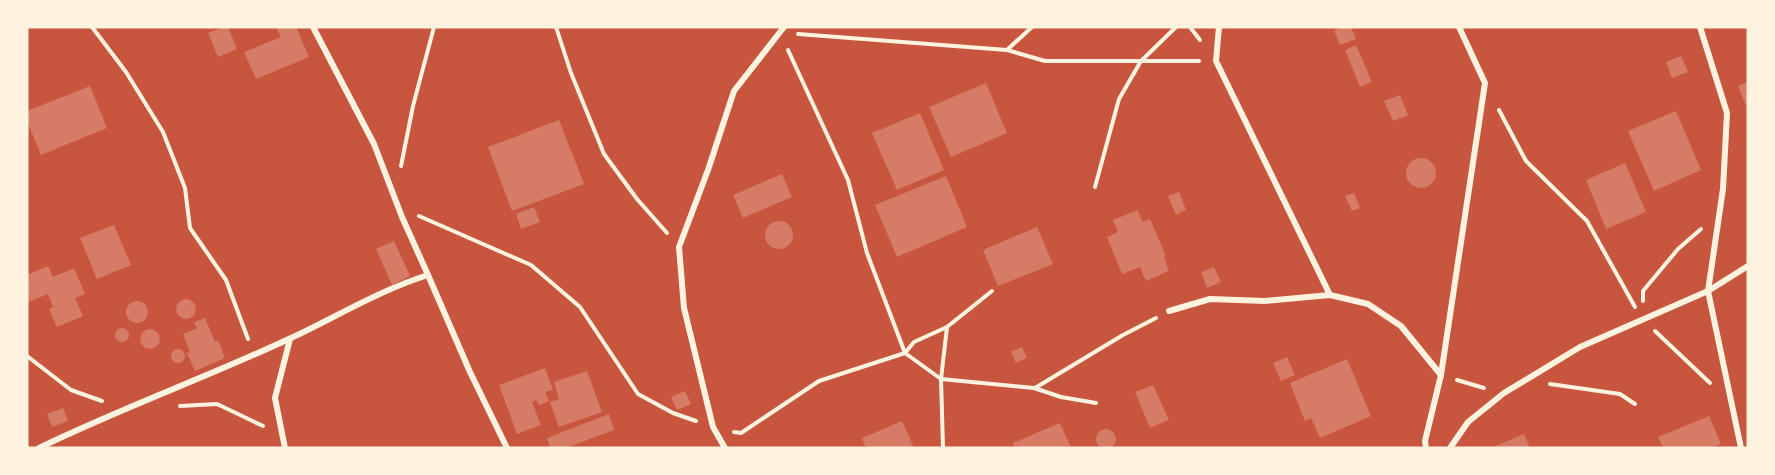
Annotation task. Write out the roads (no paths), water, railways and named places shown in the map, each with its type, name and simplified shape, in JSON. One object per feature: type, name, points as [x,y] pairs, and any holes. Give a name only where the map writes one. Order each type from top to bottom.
[{"type":"street","points":[[313,27],[374,144],[402,217],[470,372],[507,448]]},
{"type":"street","points":[[1219,27],[1216,61],[1330,295]]},
{"type":"street","points":[[1426,448],[1425,441],[1441,375],[1485,83],[1459,27]]},
{"type":"street","points":[[1700,27],[1727,113],[1723,189],[1708,291],[1741,448]]},
{"type":"street","points":[[725,448],[713,427],[684,308],[680,247],[734,91],[780,29]]},
{"type":"street","points":[[1450,448],[1468,422],[1504,393],[1580,347],[1708,291],[1748,266]]},
{"type":"street","points":[[39,448],[94,422],[290,339],[401,283],[428,275]]},
{"type":"street","points":[[1169,311],[1210,299],[1265,301],[1330,295],[1368,304],[1401,326],[1441,375]]},
{"type":"street","points":[[285,448],[276,398],[290,339]]}]
